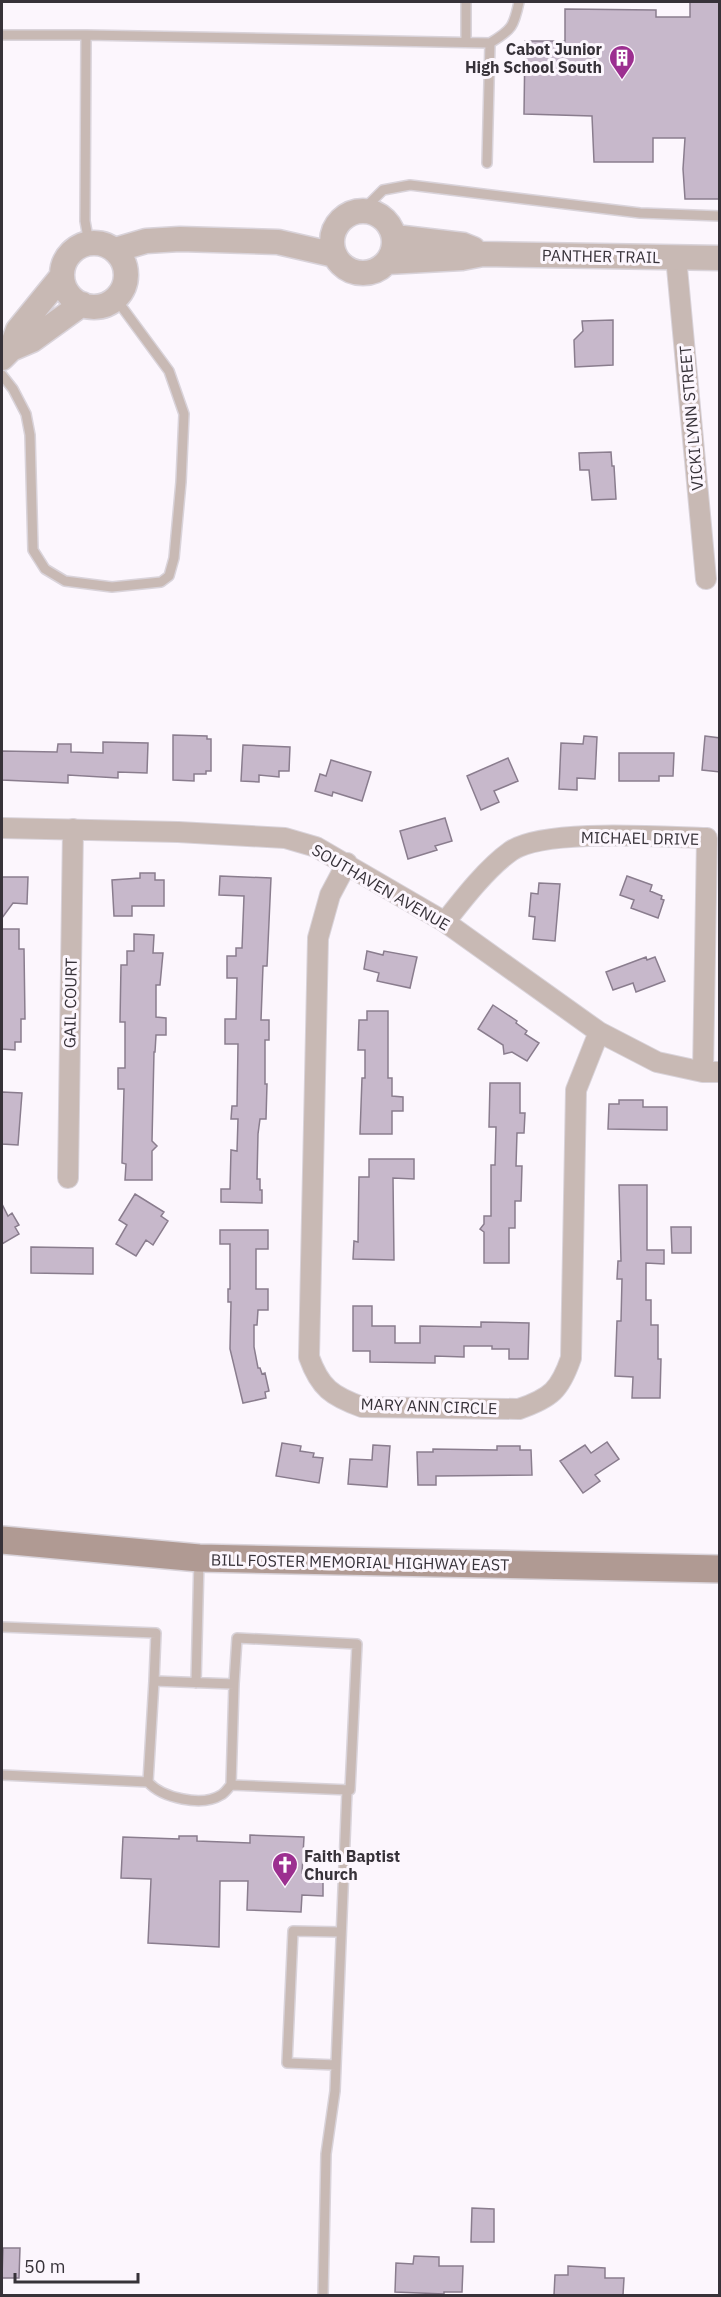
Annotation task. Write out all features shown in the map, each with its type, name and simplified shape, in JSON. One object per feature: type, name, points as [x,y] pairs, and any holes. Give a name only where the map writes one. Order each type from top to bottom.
[{"type":"main road","name":"BILL FOSTER MEMORIAL HIGHWAY EAST","points":[[2,1540],[199,1558],[720,1569]]},
{"type":"street","points":[[363,210],[380,215],[387,221],[395,237],[392,255],[387,262],[373,272],[355,272],[340,262],[335,255],[332,237],[334,229],[346,215],[363,210]]},
{"type":"street","points":[[278,242],[334,229]]},
{"type":"street","name":"PANTHER TRAIL","points":[[395,237],[463,245],[483,254]]},
{"type":"street","points":[[115,250],[146,241],[180,239],[278,242],[335,255]]},
{"type":"street","points":[[127,274],[154,252],[180,239]]},
{"type":"street","points":[[6,353],[18,330],[62,276],[67,258],[72,251],[89,243],[107,245],[121,257],[127,274],[122,292],[116,299],[100,307],[82,304],[68,293],[62,276]]},
{"type":"street","name":"PANTHER TRAIL","points":[[387,262],[462,258],[483,254],[720,258]]},
{"type":"street","name":"VICKI LYNN STREET","points":[[676,257],[706,579]]},
{"type":"street","points":[[6,353],[32,340],[82,304]]},
{"type":"street","name":"SOUTHAVEN AVENUE","points":[[2,828],[285,838],[316,847],[445,922],[599,1032],[657,1062],[711,1072]]},
{"type":"street","name":"GAIL COURT","points":[[68,1178],[73,829]]},
{"type":"street","name":"MICHAEL DRIVE","points":[[445,922],[473,886],[512,850],[521,847],[550,838],[707,838],[711,1072]]},
{"type":"street","name":"MARY ANN CIRCLE","points":[[346,863],[330,895],[318,938],[309,1357],[314,1372],[323,1386],[340,1399],[362,1407],[519,1409],[539,1402],[556,1390],[571,1358],[576,1090],[599,1032]]},
{"type":"lane","points":[[466,2],[466,42]]},
{"type":"lane","points":[[2,35],[490,43],[506,34],[515,23],[519,2]]},
{"type":"lane","points":[[86,35],[85,220],[89,243]]},
{"type":"lane","points":[[487,163],[490,43]]},
{"type":"lane","points":[[363,210],[383,190],[410,185],[640,213],[720,216]]},
{"type":"lane","points":[[2,375],[14,389],[26,414],[30,435],[33,550],[45,569],[65,581],[112,586],[161,582],[170,576],[174,558],[181,482],[184,414],[169,371],[116,299]]},
{"type":"lane","points":[[196,1683],[199,1558]]},
{"type":"lane","points":[[2,1627],[156,1633],[148,1782],[156,1791],[184,1800],[220,1796],[231,1785],[237,1638],[357,1644],[350,1790],[347,1790],[335,2091],[326,2154],[323,2295]]},
{"type":"lane","points":[[154,1681],[234,1684]]},
{"type":"lane","points":[[2,1775],[148,1782]]},
{"type":"lane","points":[[231,1785],[347,1790]]},
{"type":"lane","points":[[336,2065],[287,2063],[293,1931],[341,1932]]},
{"type":"building","name":"Cabot Junior High School South","points":[[690,2],[720,2],[720,199],[685,199],[683,169],[685,138],[653,138],[653,162],[594,162],[592,116],[524,114],[525,41],[565,41],[565,9],[656,10],[656,17],[690,17]]},
{"type":"building","points":[[613,320],[613,365],[575,367],[574,340],[583,331],[582,321]]},
{"type":"building","points":[[611,452],[616,499],[592,500],[589,470],[580,470],[579,453]]},
{"type":"building","points":[[173,735],[207,736],[207,739],[211,739],[211,771],[206,771],[206,774],[194,774],[194,781],[173,780]]},
{"type":"building","points":[[584,736],[597,737],[595,779],[577,778],[577,790],[559,789],[561,743],[583,744]]},
{"type":"building","points":[[705,736],[720,738],[720,772],[702,770]]},
{"type":"building","points":[[103,742],[148,743],[147,773],[118,772],[118,778],[68,775],[68,783],[2,780],[2,751],[57,752],[58,744],[71,744],[71,752],[103,753]]},
{"type":"building","points":[[243,745],[290,747],[289,771],[279,771],[279,777],[259,775],[259,782],[241,781]]},
{"type":"building","points":[[619,753],[674,753],[673,776],[659,776],[659,781],[619,781]]},
{"type":"building","points":[[508,758],[518,781],[494,791],[499,802],[481,810],[467,776]]},
{"type":"building","points":[[331,760],[371,772],[362,801],[333,792],[332,796],[315,791],[320,774],[326,776]]},
{"type":"building","points":[[445,818],[452,841],[435,846],[437,850],[408,859],[400,831]]},
{"type":"building","points":[[140,873],[155,873],[155,880],[164,880],[164,906],[132,906],[132,916],[114,916],[112,880],[140,878]]},
{"type":"building","points":[[220,876],[271,878],[267,966],[263,966],[261,1020],[269,1020],[269,1040],[265,1040],[266,1119],[260,1119],[258,1134],[257,1179],[260,1179],[262,1203],[221,1202],[221,1189],[230,1189],[231,1150],[237,1151],[238,1119],[231,1119],[232,1106],[237,1106],[238,1044],[225,1044],[225,1019],[236,1019],[237,978],[227,978],[227,956],[236,956],[236,948],[242,948],[244,896],[219,895]]},
{"type":"building","points":[[627,876],[652,885],[650,891],[662,896],[661,899],[664,900],[658,918],[631,908],[634,900],[620,895]]},
{"type":"building","points":[[2,877],[28,877],[27,904],[13,903],[2,918]]},
{"type":"building","points":[[539,883],[560,884],[555,941],[533,939],[535,917],[529,916],[531,893],[538,894]]},
{"type":"building","points":[[2,929],[19,929],[19,949],[24,949],[25,1019],[21,1019],[21,1042],[15,1042],[15,1050],[2,1049]]},
{"type":"building","points":[[134,934],[154,935],[153,953],[163,953],[160,985],[156,985],[156,1017],[166,1018],[166,1035],[156,1035],[154,1052],[152,1141],[157,1146],[152,1151],[152,1180],[125,1180],[126,1164],[122,1163],[124,1089],[118,1089],[118,1068],[125,1068],[125,1022],[120,1022],[121,965],[127,965],[127,951],[134,951]]},
{"type":"building","points":[[367,951],[383,955],[384,951],[417,957],[410,988],[377,981],[379,973],[364,969]]},
{"type":"building","points":[[646,957],[647,960],[655,957],[665,981],[636,992],[633,983],[613,990],[606,972]]},
{"type":"building","points":[[493,1005],[517,1021],[516,1023],[527,1031],[525,1034],[539,1043],[527,1061],[512,1052],[504,1054],[503,1045],[478,1029]]},
{"type":"building","points":[[367,1011],[388,1011],[388,1078],[392,1078],[392,1096],[403,1097],[403,1111],[392,1111],[392,1134],[360,1134],[365,1050],[358,1050],[359,1020],[367,1020]]},
{"type":"building","points":[[490,1083],[520,1083],[520,1113],[525,1113],[524,1133],[517,1133],[516,1166],[522,1166],[521,1201],[515,1201],[515,1228],[509,1228],[509,1263],[484,1263],[484,1232],[480,1229],[484,1224],[484,1216],[491,1216],[491,1165],[495,1165],[496,1127],[489,1127]]},
{"type":"building","points":[[2,1092],[22,1093],[18,1145],[2,1144]]},
{"type":"building","points":[[619,1100],[643,1100],[643,1107],[667,1107],[667,1130],[608,1129],[609,1104],[619,1104]]},
{"type":"building","points":[[369,1159],[414,1159],[414,1179],[393,1178],[394,1260],[353,1259],[354,1241],[358,1242],[359,1177],[369,1177]]},
{"type":"building","points":[[619,1185],[647,1185],[647,1250],[664,1250],[664,1264],[646,1263],[646,1300],[651,1300],[651,1325],[658,1325],[658,1359],[661,1359],[660,1398],[632,1398],[633,1377],[615,1376],[617,1321],[621,1321],[622,1279],[617,1279],[618,1261],[621,1261]]},
{"type":"building","points":[[135,1194],[164,1212],[161,1216],[168,1221],[153,1245],[146,1240],[136,1256],[116,1244],[127,1225],[119,1220]]},
{"type":"building","points":[[2,1204],[8,1216],[12,1213],[19,1225],[15,1227],[19,1234],[2,1244]]},
{"type":"building","points":[[671,1227],[691,1227],[691,1253],[672,1253]]},
{"type":"building","points":[[220,1230],[268,1230],[268,1249],[256,1249],[256,1289],[268,1289],[268,1310],[258,1310],[257,1325],[254,1325],[254,1347],[258,1368],[262,1374],[265,1373],[269,1391],[265,1392],[266,1398],[243,1403],[230,1349],[231,1302],[228,1302],[228,1289],[230,1289],[230,1244],[220,1244]]},
{"type":"building","points":[[31,1247],[93,1248],[93,1274],[31,1273]]},
{"type":"building","points":[[353,1306],[372,1306],[372,1326],[395,1326],[395,1343],[420,1343],[420,1326],[481,1327],[481,1322],[529,1323],[528,1359],[509,1359],[509,1349],[492,1349],[492,1346],[464,1346],[464,1357],[435,1356],[435,1363],[370,1362],[370,1351],[353,1351]]},
{"type":"building","points":[[607,1442],[619,1459],[595,1475],[600,1481],[583,1493],[560,1461],[585,1445],[591,1453]]},
{"type":"building","points":[[282,1443],[301,1446],[300,1451],[314,1453],[313,1457],[323,1458],[319,1483],[276,1476]]},
{"type":"building","points":[[373,1445],[390,1446],[387,1487],[348,1484],[350,1459],[372,1460]]},
{"type":"building","points":[[497,1446],[520,1446],[520,1450],[531,1450],[532,1475],[436,1476],[436,1485],[418,1485],[417,1452],[433,1452],[433,1449],[497,1450]]},
{"type":"building","name":"Faith Baptist Church","points":[[250,1835],[304,1837],[302,1873],[323,1874],[323,1896],[302,1895],[301,1912],[247,1910],[248,1881],[220,1881],[219,1947],[148,1943],[151,1879],[121,1878],[123,1837],[179,1839],[179,1836],[197,1836],[197,1841],[250,1843]]},
{"type":"building","points":[[472,2208],[494,2209],[494,2242],[471,2242]]},
{"type":"building","points":[[3,2248],[20,2248],[19,2278],[2,2278]]},
{"type":"building","points":[[414,2256],[439,2257],[439,2266],[463,2266],[462,2292],[444,2292],[444,2294],[395,2292],[396,2263],[413,2264]]},
{"type":"building","points":[[568,2266],[605,2268],[605,2278],[624,2278],[623,2295],[554,2295],[555,2275],[568,2275]]},
{"type":"place","name":"Cabot Junior High School South","points":[[622,81]]},
{"type":"place","name":"Faith Baptist Church","points":[[285,1888]]}]
